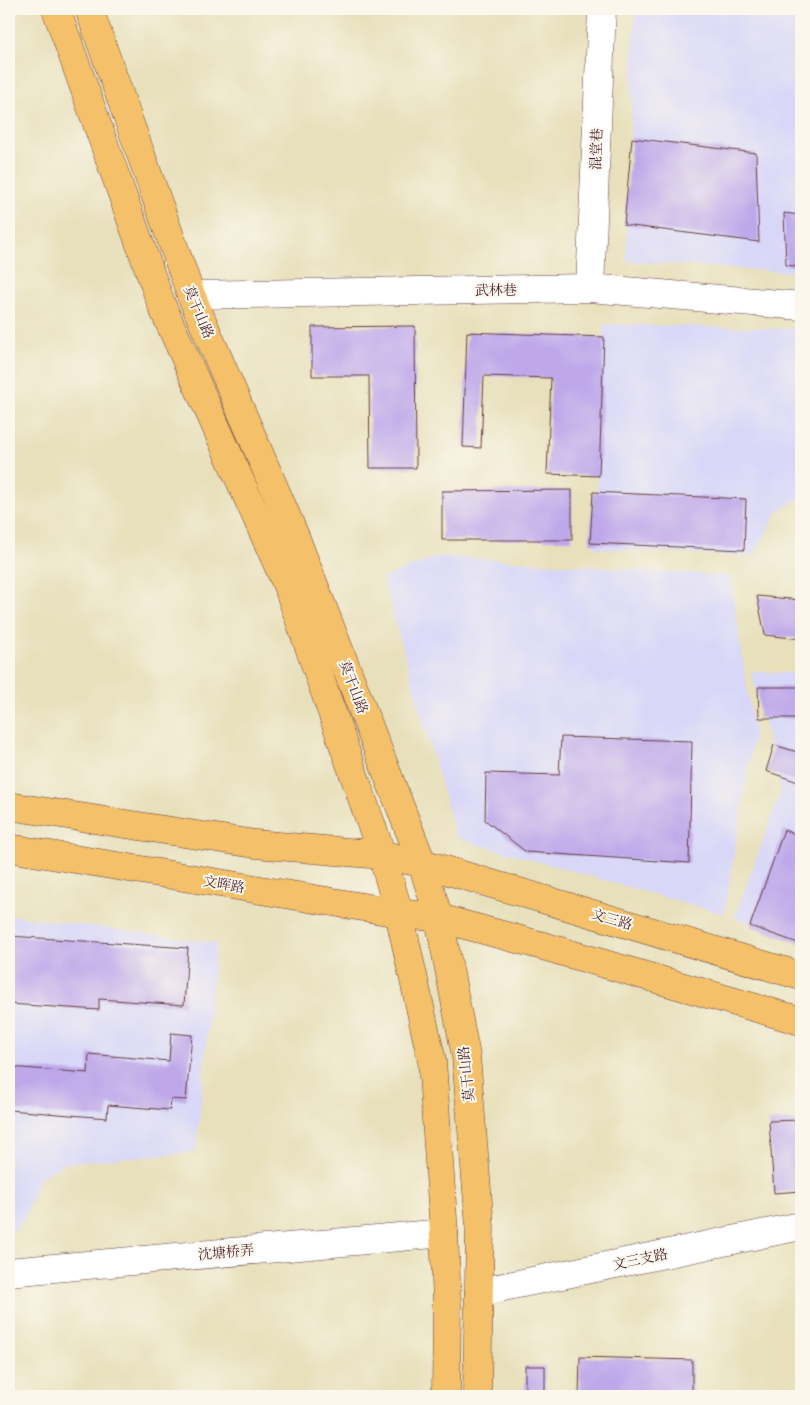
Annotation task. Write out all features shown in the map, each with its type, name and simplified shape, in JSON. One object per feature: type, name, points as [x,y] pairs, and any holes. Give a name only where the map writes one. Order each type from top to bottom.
[{"type":"main road","name":"莫干山路","points":[[56,9],[162,306],[289,590],[382,855],[399,913],[432,1061],[447,1303],[446,1396]]},
{"type":"main road","name":"莫干山路","points":[[89,9],[191,295],[295,536],[422,863],[439,918],[466,1056],[480,1227],[477,1396]]},
{"type":"main road","points":[[9,806],[255,844],[382,855],[422,863]]},
{"type":"main road","name":"文晖路","points":[[9,848],[439,918]]},
{"type":"main road","name":"文三路","points":[[422,863],[801,976]]},
{"type":"main road","points":[[439,918],[543,946],[801,1021]]},
{"type":"street","name":"混堂巷","points":[[590,288],[602,9]]},
{"type":"street","name":"武林巷","points":[[191,295],[590,288],[801,306]]},
{"type":"street","name":"文三支路","points":[[479,1292],[801,1226]]},
{"type":"street","name":"沈塘桥弄","points":[[9,1272],[444,1233]]},
{"type":"shaded area","points":[[635,9],[801,9],[801,273],[626,261]]},
{"type":"shaded area","points":[[603,324],[801,329],[801,497],[778,511],[753,557],[595,548]]},
{"type":"shaded area","points":[[439,556],[730,576],[754,734],[724,914],[456,838],[383,578]]},
{"type":"shaded area","points":[[751,671],[801,674],[801,934],[734,919],[781,791]]},
{"type":"shaded area","points":[[9,915],[216,943],[196,1152],[65,1163],[39,1178],[25,1218],[9,1237]]},
{"type":"building","points":[[632,138],[756,153],[759,242],[624,225]]},
{"type":"building","points":[[784,213],[801,215],[801,267],[786,265]]},
{"type":"building","points":[[415,326],[416,468],[370,468],[369,376],[312,376],[312,327]]},
{"type":"building","points":[[467,332],[604,337],[599,476],[547,474],[551,378],[484,376],[481,448],[463,447]]},
{"type":"building","points":[[572,490],[572,540],[442,540],[442,491]]},
{"type":"building","points":[[593,492],[746,499],[744,550],[590,543]]},
{"type":"building","points":[[757,596],[801,600],[801,639],[765,635]]},
{"type":"building","points":[[758,687],[801,687],[801,718],[759,718]]},
{"type":"building","points":[[561,737],[692,741],[689,863],[526,852],[485,820],[486,773],[559,775]]},
{"type":"building","points":[[774,745],[801,753],[801,783],[766,771]]},
{"type":"building","points":[[784,830],[801,836],[801,944],[750,926]]},
{"type":"building","points":[[9,936],[188,948],[184,1005],[99,999],[99,1010],[9,1004]]},
{"type":"building","points":[[171,1033],[192,1035],[186,1100],[171,1099],[170,1110],[108,1105],[107,1118],[9,1110],[9,1067],[88,1073],[89,1054],[169,1061]]},
{"type":"building","points":[[801,1120],[801,1191],[774,1193],[769,1121]]},
{"type":"building","points":[[580,1357],[692,1360],[692,1396],[579,1396]]},
{"type":"building","points":[[525,1366],[545,1366],[545,1396],[525,1396]]}]
